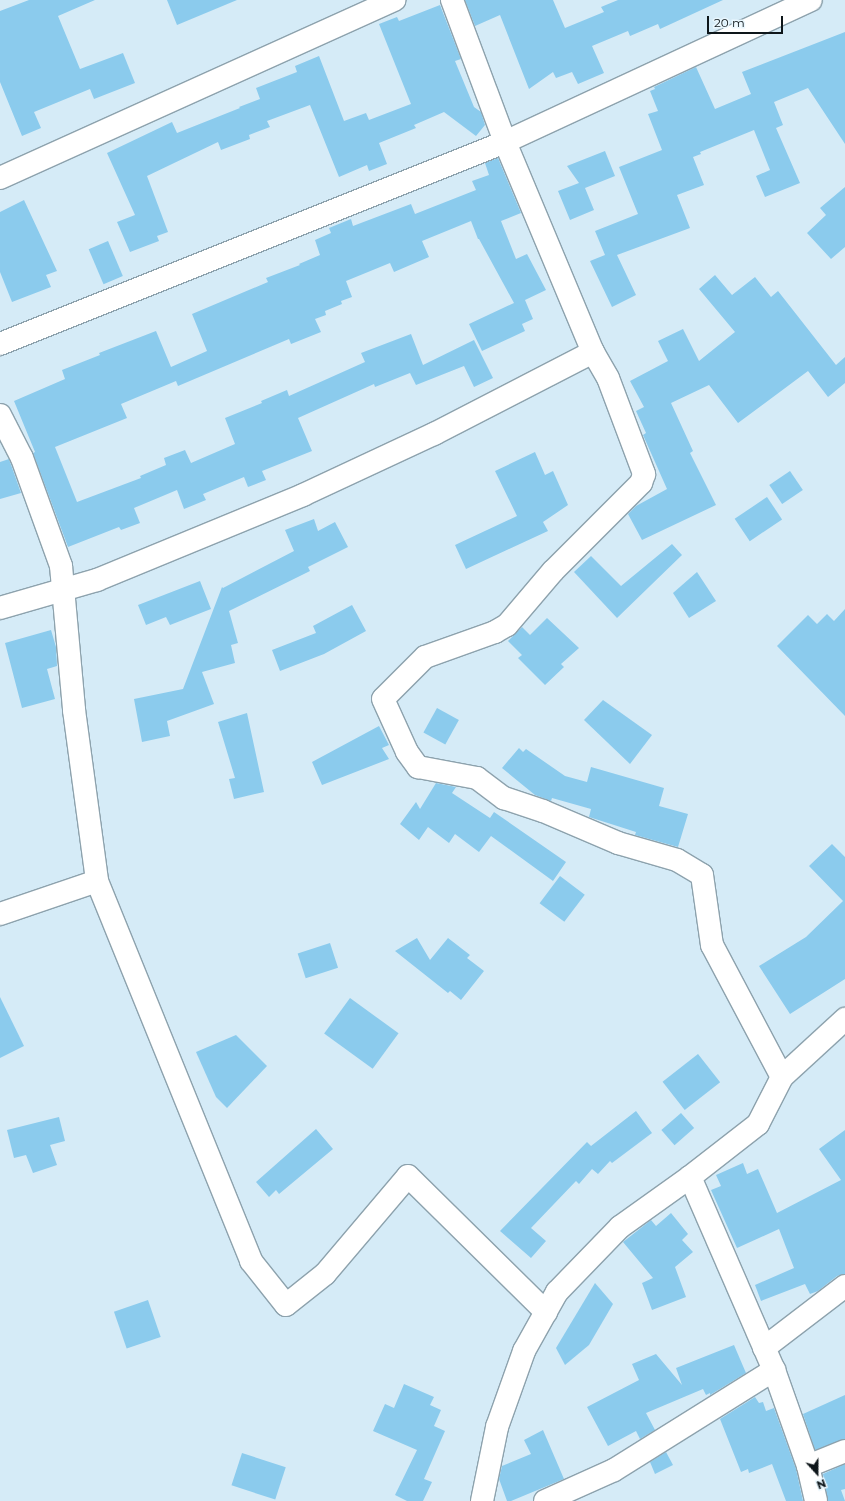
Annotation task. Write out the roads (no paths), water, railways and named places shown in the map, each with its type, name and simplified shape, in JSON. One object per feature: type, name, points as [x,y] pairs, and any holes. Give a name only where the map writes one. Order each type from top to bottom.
[{"type":"street","points":[[0,178],[395,0]]},
{"type":"street","points":[[452,0],[505,142],[593,352],[608,378],[644,474],[642,483],[553,572],[507,625],[495,632],[425,658],[383,699],[407,752],[418,767],[477,778],[504,798],[543,811],[618,842],[677,860],[702,876],[712,945],[782,1077]]},
{"type":"street","points":[[0,344],[505,142],[811,0]]},
{"type":"street","points":[[0,608],[97,580],[303,495],[434,434],[593,352]]},
{"type":"street","points":[[0,415],[22,458],[61,566],[74,710],[96,881],[250,1261],[286,1304],[325,1274],[408,1176],[546,1312]]},
{"type":"street","points":[[61,566],[97,580]]},
{"type":"street","points":[[0,914],[96,881]]},
{"type":"street","points":[[482,1501],[497,1427],[524,1351],[557,1292],[620,1227],[690,1177],[758,1124],[782,1077],[845,1018]]},
{"type":"street","points":[[690,1177],[774,1370],[808,1466],[816,1501]]},
{"type":"street","points":[[764,1348],[845,1286]]},
{"type":"street","points":[[545,1501],[614,1470],[774,1370]]},
{"type":"street","points":[[808,1466],[845,1450]]}]
